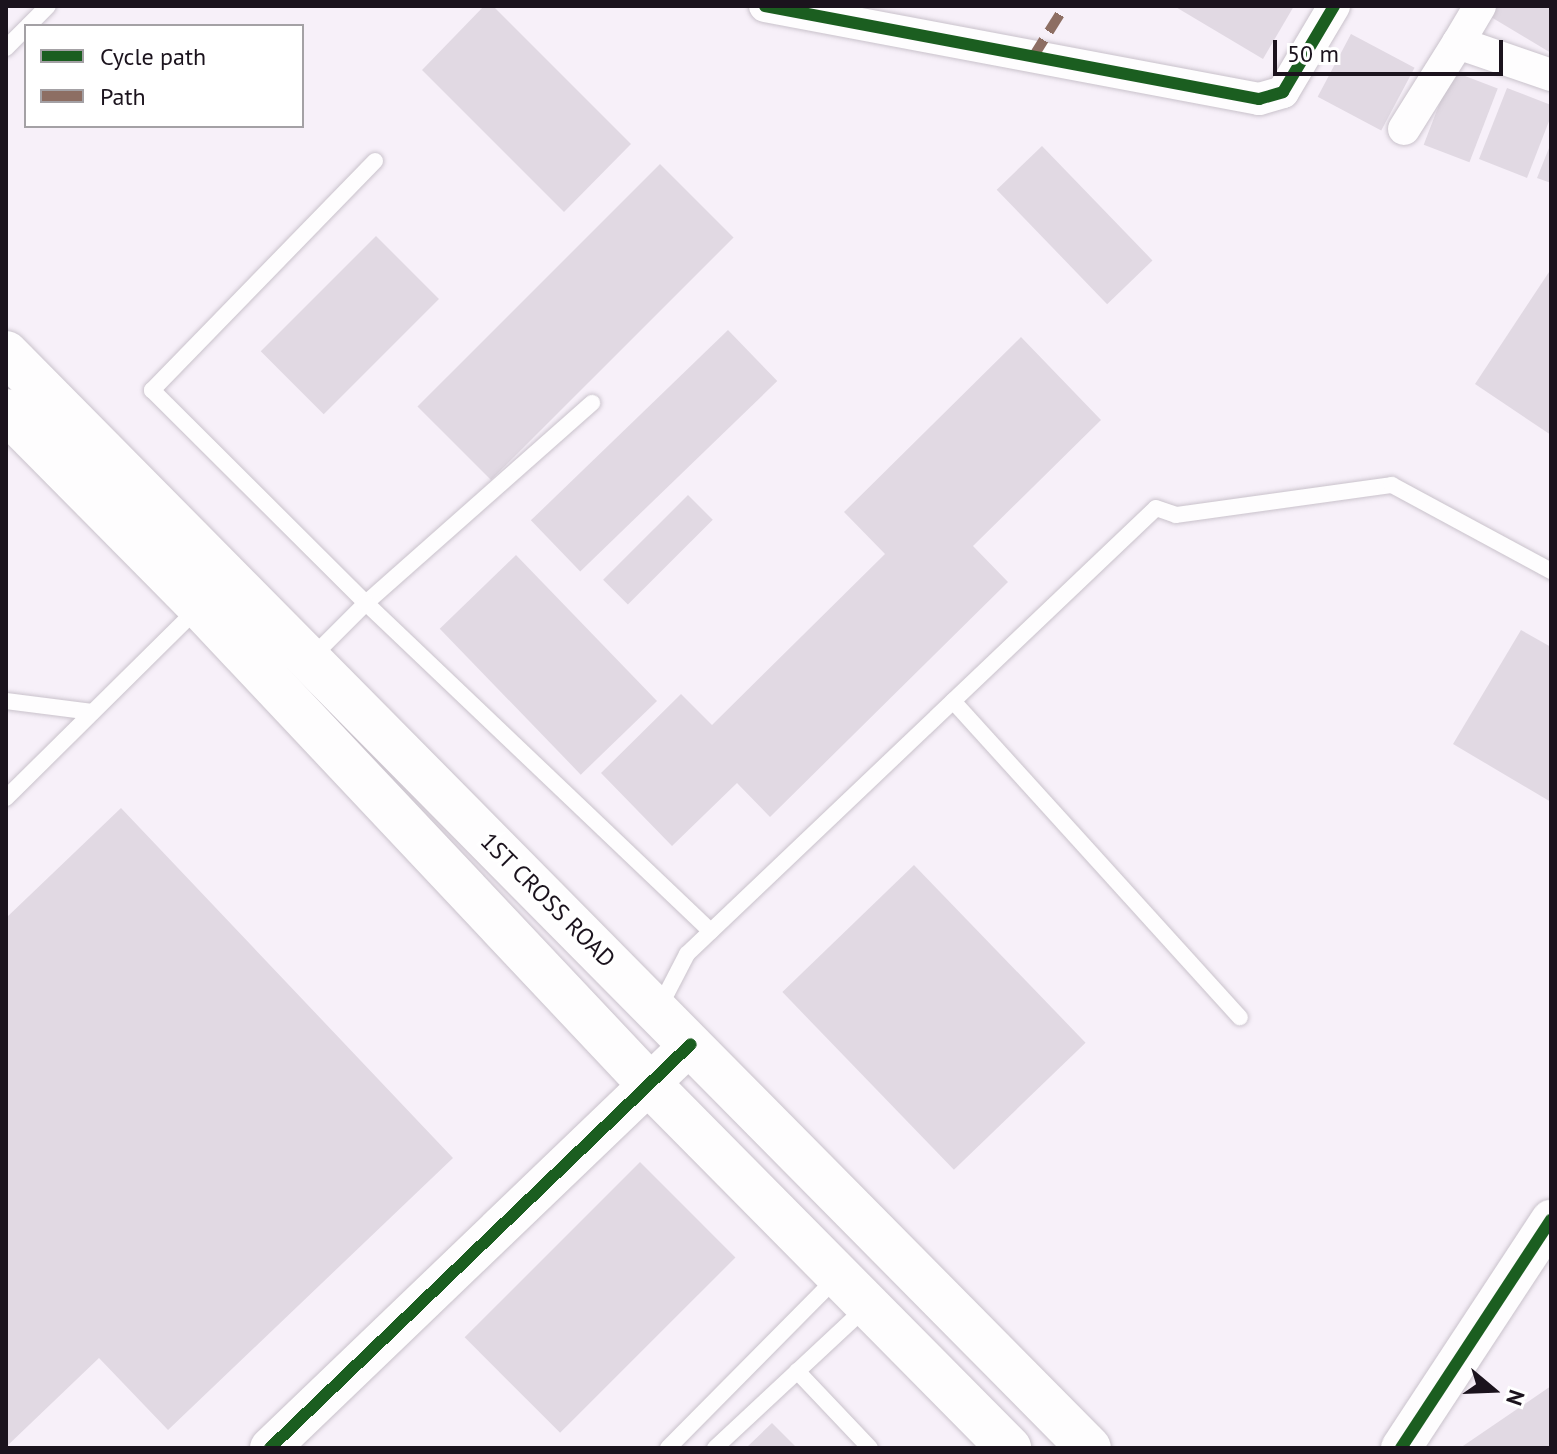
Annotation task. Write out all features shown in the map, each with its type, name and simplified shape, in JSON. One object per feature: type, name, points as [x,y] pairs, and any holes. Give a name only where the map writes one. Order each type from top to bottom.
[{"type":"main road","name":"1ST CROSS ROAD","points":[[6,353],[650,1085],[1009,1448]]},
{"type":"main road","name":"1ST CROSS ROAD","points":[[6,411],[215,593],[310,660],[1089,1448]]},
{"type":"street","points":[[765,6],[1259,99],[1283,92],[1334,6]]},
{"type":"street","points":[[1404,129],[1480,6]]},
{"type":"street","points":[[1458,43],[1551,75]]},
{"type":"street","points":[[270,1448],[691,1044]]},
{"type":"street","points":[[1401,1448],[1551,1220]]},
{"type":"lane","points":[[30,24],[48,6]]},
{"type":"lane","points":[[6,48],[24,30]]},
{"type":"lane","points":[[375,161],[152,390],[366,603],[711,931]]},
{"type":"lane","points":[[310,660],[366,603],[592,403]]},
{"type":"lane","points":[[658,1011],[687,954],[1156,508],[1176,515],[1392,485],[1551,571]]},
{"type":"lane","points":[[6,798],[215,593]]},
{"type":"lane","points":[[6,701],[92,712]]},
{"type":"lane","points":[[953,701],[1240,1017]]},
{"type":"lane","points":[[715,1448],[797,1371],[852,1292]]},
{"type":"lane","points":[[668,1448],[852,1292]]},
{"type":"lane","points":[[797,1371],[870,1448]]},
{"type":"building","points":[[484,6],[493,6],[631,144],[564,212],[422,70]]},
{"type":"building","points":[[1174,6],[1294,6],[1263,59]]},
{"type":"building","points":[[1497,6],[1551,6],[1551,53],[1491,17]]},
{"type":"building","points":[[1351,34],[1415,68],[1381,130],[1318,97]]},
{"type":"building","points":[[1452,71],[1498,89],[1469,162],[1424,145]]},
{"type":"building","points":[[1507,88],[1551,105],[1551,116],[1527,178],[1479,159]]},
{"type":"building","points":[[1551,143],[1551,183],[1537,178]]},
{"type":"building","points":[[1042,146],[1152,260],[1107,304],[997,190]]},
{"type":"building","points":[[660,164],[734,238],[491,480],[417,407]]},
{"type":"building","points":[[376,236],[439,299],[324,414],[261,351]]},
{"type":"building","points":[[1551,269],[1551,435],[1475,384]]},
{"type":"building","points":[[728,330],[777,381],[580,571],[531,520]]},
{"type":"building","points":[[1021,337],[1101,420],[973,546],[1008,582],[770,817],[737,783],[672,846],[601,773],[681,694],[712,725],[885,554],[844,512]]},
{"type":"building","points":[[688,495],[713,520],[628,605],[603,580]]},
{"type":"building","points":[[516,555],[657,701],[581,775],[440,629]]},
{"type":"building","points":[[1521,630],[1551,647],[1551,802],[1453,744]]},
{"type":"building","points":[[121,808],[453,1158],[168,1430],[99,1358],[6,1447],[6,918]]},
{"type":"building","points":[[914,865],[1086,1043],[954,1170],[782,992]]},
{"type":"building","points":[[640,1162],[735,1257],[560,1433],[465,1337]]},
{"type":"building","points":[[1551,1386],[1551,1448],[1460,1448]]},
{"type":"building","points":[[772,1423],[797,1448],[746,1448]]},
{"type":"marked path","points":[[1033,57],[1065,6]]},
{"type":"cycle path","points":[[765,6],[1259,99],[1283,92],[1334,6]]},
{"type":"cycle path","points":[[270,1448],[691,1044]]},
{"type":"cycle path","points":[[1401,1448],[1551,1220]]}]
